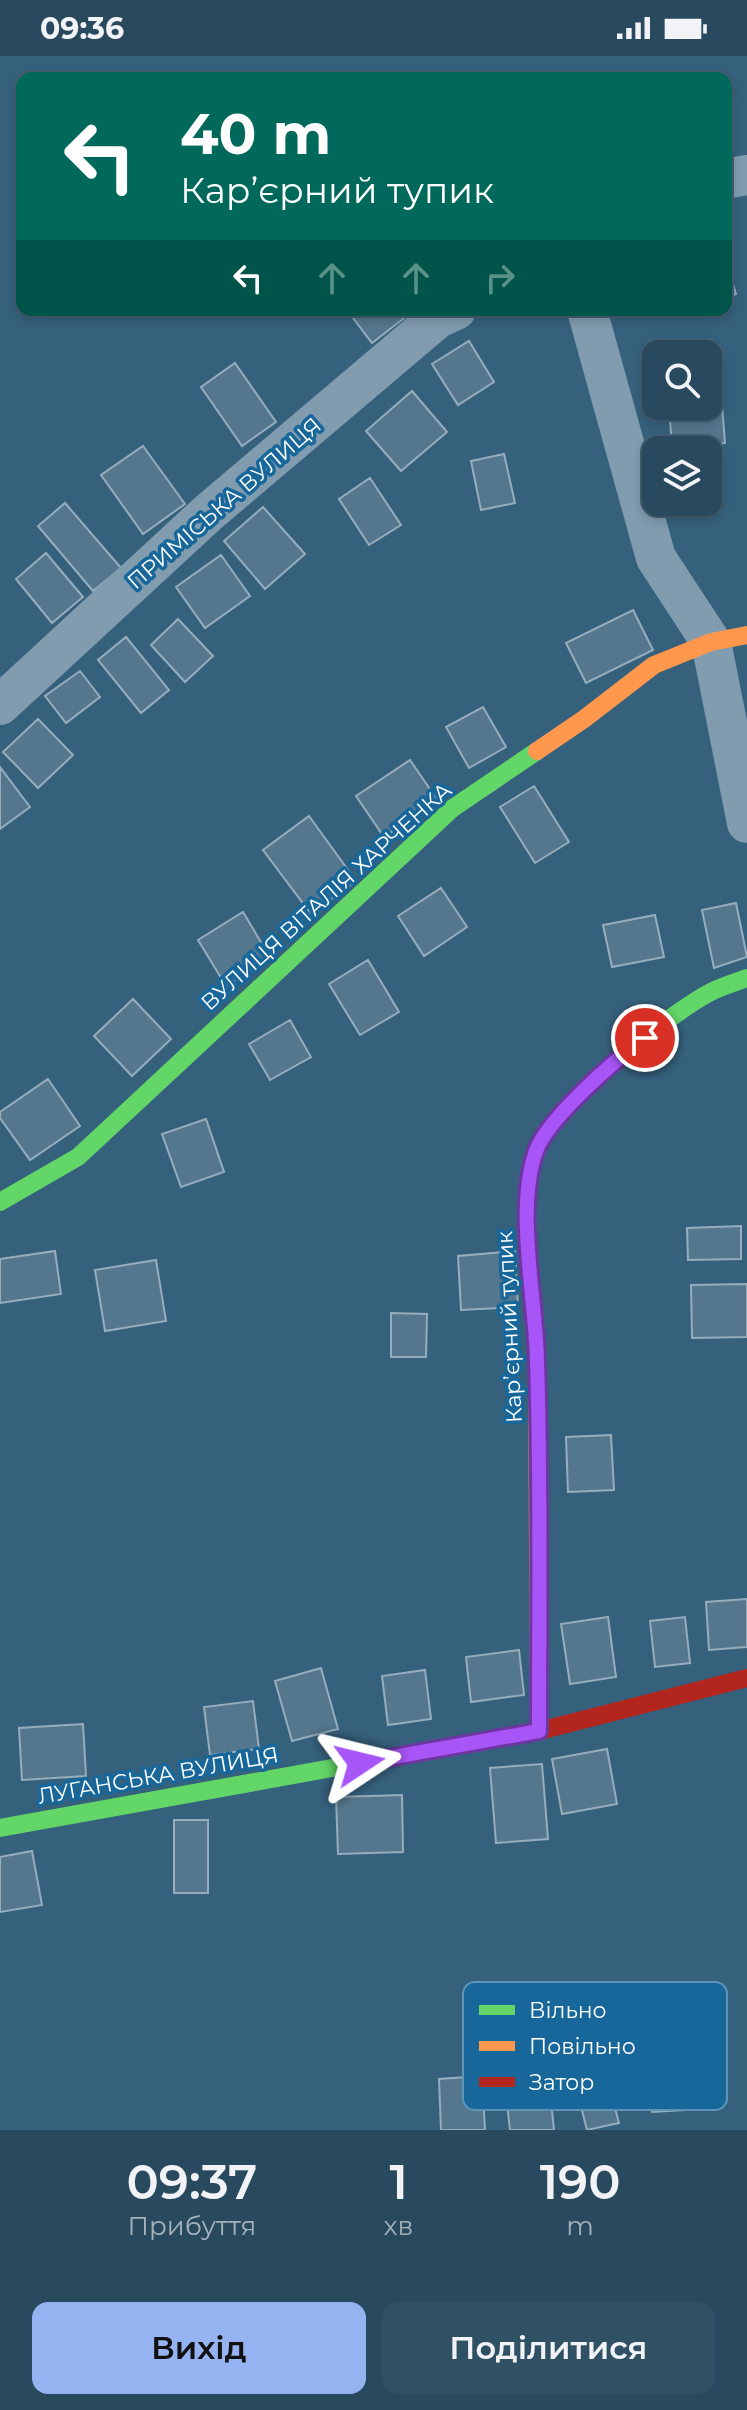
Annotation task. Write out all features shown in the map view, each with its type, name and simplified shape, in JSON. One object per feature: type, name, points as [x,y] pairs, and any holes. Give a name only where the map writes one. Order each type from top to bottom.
[{"type":"street","name":"ПРИМІСЬКА ВУЛИЦЯ","points":[[0,705],[220,502],[442,316]]},
{"type":"street","points":[[589,316],[656,558],[729,638],[747,823]]},
{"type":"street","name":"ВУЛИЦЯ ВІТАЛІЯ ХАРЧЕНКА","points":[[0,1202],[78,1157],[453,808],[584,719],[654,665],[729,638]]},
{"type":"street","name":"Карʼєрний тупик","points":[[539,1731],[537,1360],[526,1202],[537,1149],[562,1113],[624,1053],[708,993],[747,978]]},
{"type":"street","name":"ЛУГАНСЬКА ВУЛИЦЯ","points":[[0,1828],[539,1731],[747,1678]]},
{"type":"building","points":[[352,316],[407,316],[372,343]]},
{"type":"building","points":[[469,341],[494,382],[458,405],[432,364]]},
{"type":"building","points":[[235,363],[276,422],[242,446],[201,387]]},
{"type":"building","points":[[412,391],[447,432],[401,471],[366,431]]},
{"type":"building","points":[[722,405],[725,443],[722,443],[722,436],[671,436],[670,420],[722,420]]},
{"type":"building","points":[[143,446],[185,504],[143,534],[101,475]]},
{"type":"building","points":[[504,454],[515,503],[481,510],[471,461]]},
{"type":"building","points":[[370,478],[401,525],[369,545],[339,499]]},
{"type":"building","points":[[65,503],[121,568],[93,591],[38,526]]},
{"type":"building","points":[[263,507],[305,554],[265,589],[224,541]]},
{"type":"building","points":[[46,553],[83,597],[52,623],[16,579]]},
{"type":"building","points":[[221,555],[250,596],[205,628],[176,587]]},
{"type":"building","points":[[633,610],[653,650],[586,683],[566,643]]},
{"type":"building","points":[[178,619],[213,656],[185,682],[151,645]]},
{"type":"building","points":[[126,637],[169,690],[141,713],[98,660]]},
{"type":"building","points":[[80,671],[100,697],[66,723],[45,696]]},
{"type":"building","points":[[483,707],[506,747],[469,768],[446,727]]},
{"type":"building","points":[[38,719],[73,755],[38,788],[3,752]]},
{"type":"building","points":[[410,760],[438,801],[384,837],[356,796]]},
{"type":"building","points":[[0,767],[30,807],[0,829]]},
{"type":"building","points":[[534,786],[569,842],[535,863],[500,807]]},
{"type":"building","points":[[309,816],[356,881],[311,914],[263,850]]},
{"type":"building","points":[[441,888],[467,927],[424,956],[398,916]]},
{"type":"building","points":[[736,903],[747,957],[714,968],[702,910]]},
{"type":"building","points":[[243,912],[271,959],[226,986],[198,940]]},
{"type":"building","points":[[655,915],[664,957],[612,967],[603,925]]},
{"type":"building","points":[[368,960],[399,1012],[360,1035],[329,984]]},
{"type":"building","points":[[133,999],[171,1039],[132,1076],[94,1036]]},
{"type":"building","points":[[290,1020],[311,1057],[270,1080],[249,1044]]},
{"type":"building","points":[[48,1079],[80,1126],[30,1160],[0,1118],[0,1112]]},
{"type":"building","points":[[206,1119],[224,1172],[181,1187],[162,1134]]},
{"type":"building","points":[[741,1226],[741,1259],[688,1260],[687,1228]]},
{"type":"building","points":[[55,1251],[61,1294],[0,1303],[0,1259]]},
{"type":"building","points":[[515,1251],[518,1307],[461,1310],[458,1256]]},
{"type":"building","points":[[156,1260],[166,1321],[105,1331],[95,1270]]},
{"type":"building","points":[[747,1284],[747,1337],[692,1338],[691,1285]]},
{"type":"building","points":[[391,1313],[427,1314],[426,1357],[391,1357]]},
{"type":"building","points":[[611,1435],[614,1490],[568,1492],[566,1437]]},
{"type":"building","points":[[747,1599],[747,1647],[709,1650],[706,1602]]},
{"type":"building","points":[[608,1617],[616,1677],[570,1684],[561,1624]]},
{"type":"building","points":[[685,1617],[690,1663],[655,1667],[650,1621]]},
{"type":"building","points":[[519,1650],[524,1695],[471,1702],[466,1657]]},
{"type":"building","points":[[321,1668],[338,1729],[292,1741],[275,1681]]},
{"type":"building","points":[[425,1670],[431,1719],[388,1725],[382,1676]]},
{"type":"building","points":[[253,1701],[259,1749],[210,1755],[204,1707]]},
{"type":"building","points":[[83,1724],[86,1776],[22,1780],[19,1728]]},
{"type":"building","points":[[607,1749],[617,1804],[562,1814],[552,1759]]},
{"type":"building","points":[[542,1764],[548,1839],[496,1843],[490,1768]]},
{"type":"building","points":[[402,1795],[403,1852],[338,1854],[336,1797]]},
{"type":"building","points":[[174,1820],[208,1820],[208,1893],[174,1893]]},
{"type":"building","points":[[32,1851],[42,1905],[0,1912],[0,1857]]},
{"type":"building","points":[[463,2077],[463,2110],[484,2110],[485,2130],[441,2130],[439,2079]]},
{"type":"building","points":[[508,2110],[552,2110],[554,2130],[510,2130]]},
{"type":"building","points":[[582,2110],[616,2110],[619,2123],[587,2130]]},
{"type":"traffic: fast","points":[[0,1202],[78,1157],[453,808],[537,751]]},
{"type":"traffic: fast","points":[[535,1326],[527,1236],[528,1190],[537,1149],[548,1130],[588,1086],[665,1022],[707,994],[747,978]]},
{"type":"traffic: fast","points":[[0,1828],[404,1755]]},
{"type":"traffic: slow","points":[[537,751],[654,665],[711,642],[747,635]]},
{"type":"traffic: slow","points":[[535,1326],[539,1731]]},
{"type":"traffic: jam","points":[[404,1755],[539,1731],[747,1678]]},
{"type":"route","points":[[360,1763],[539,1731],[537,1360],[526,1202],[537,1149],[562,1113],[624,1053],[645,1038]]}]
